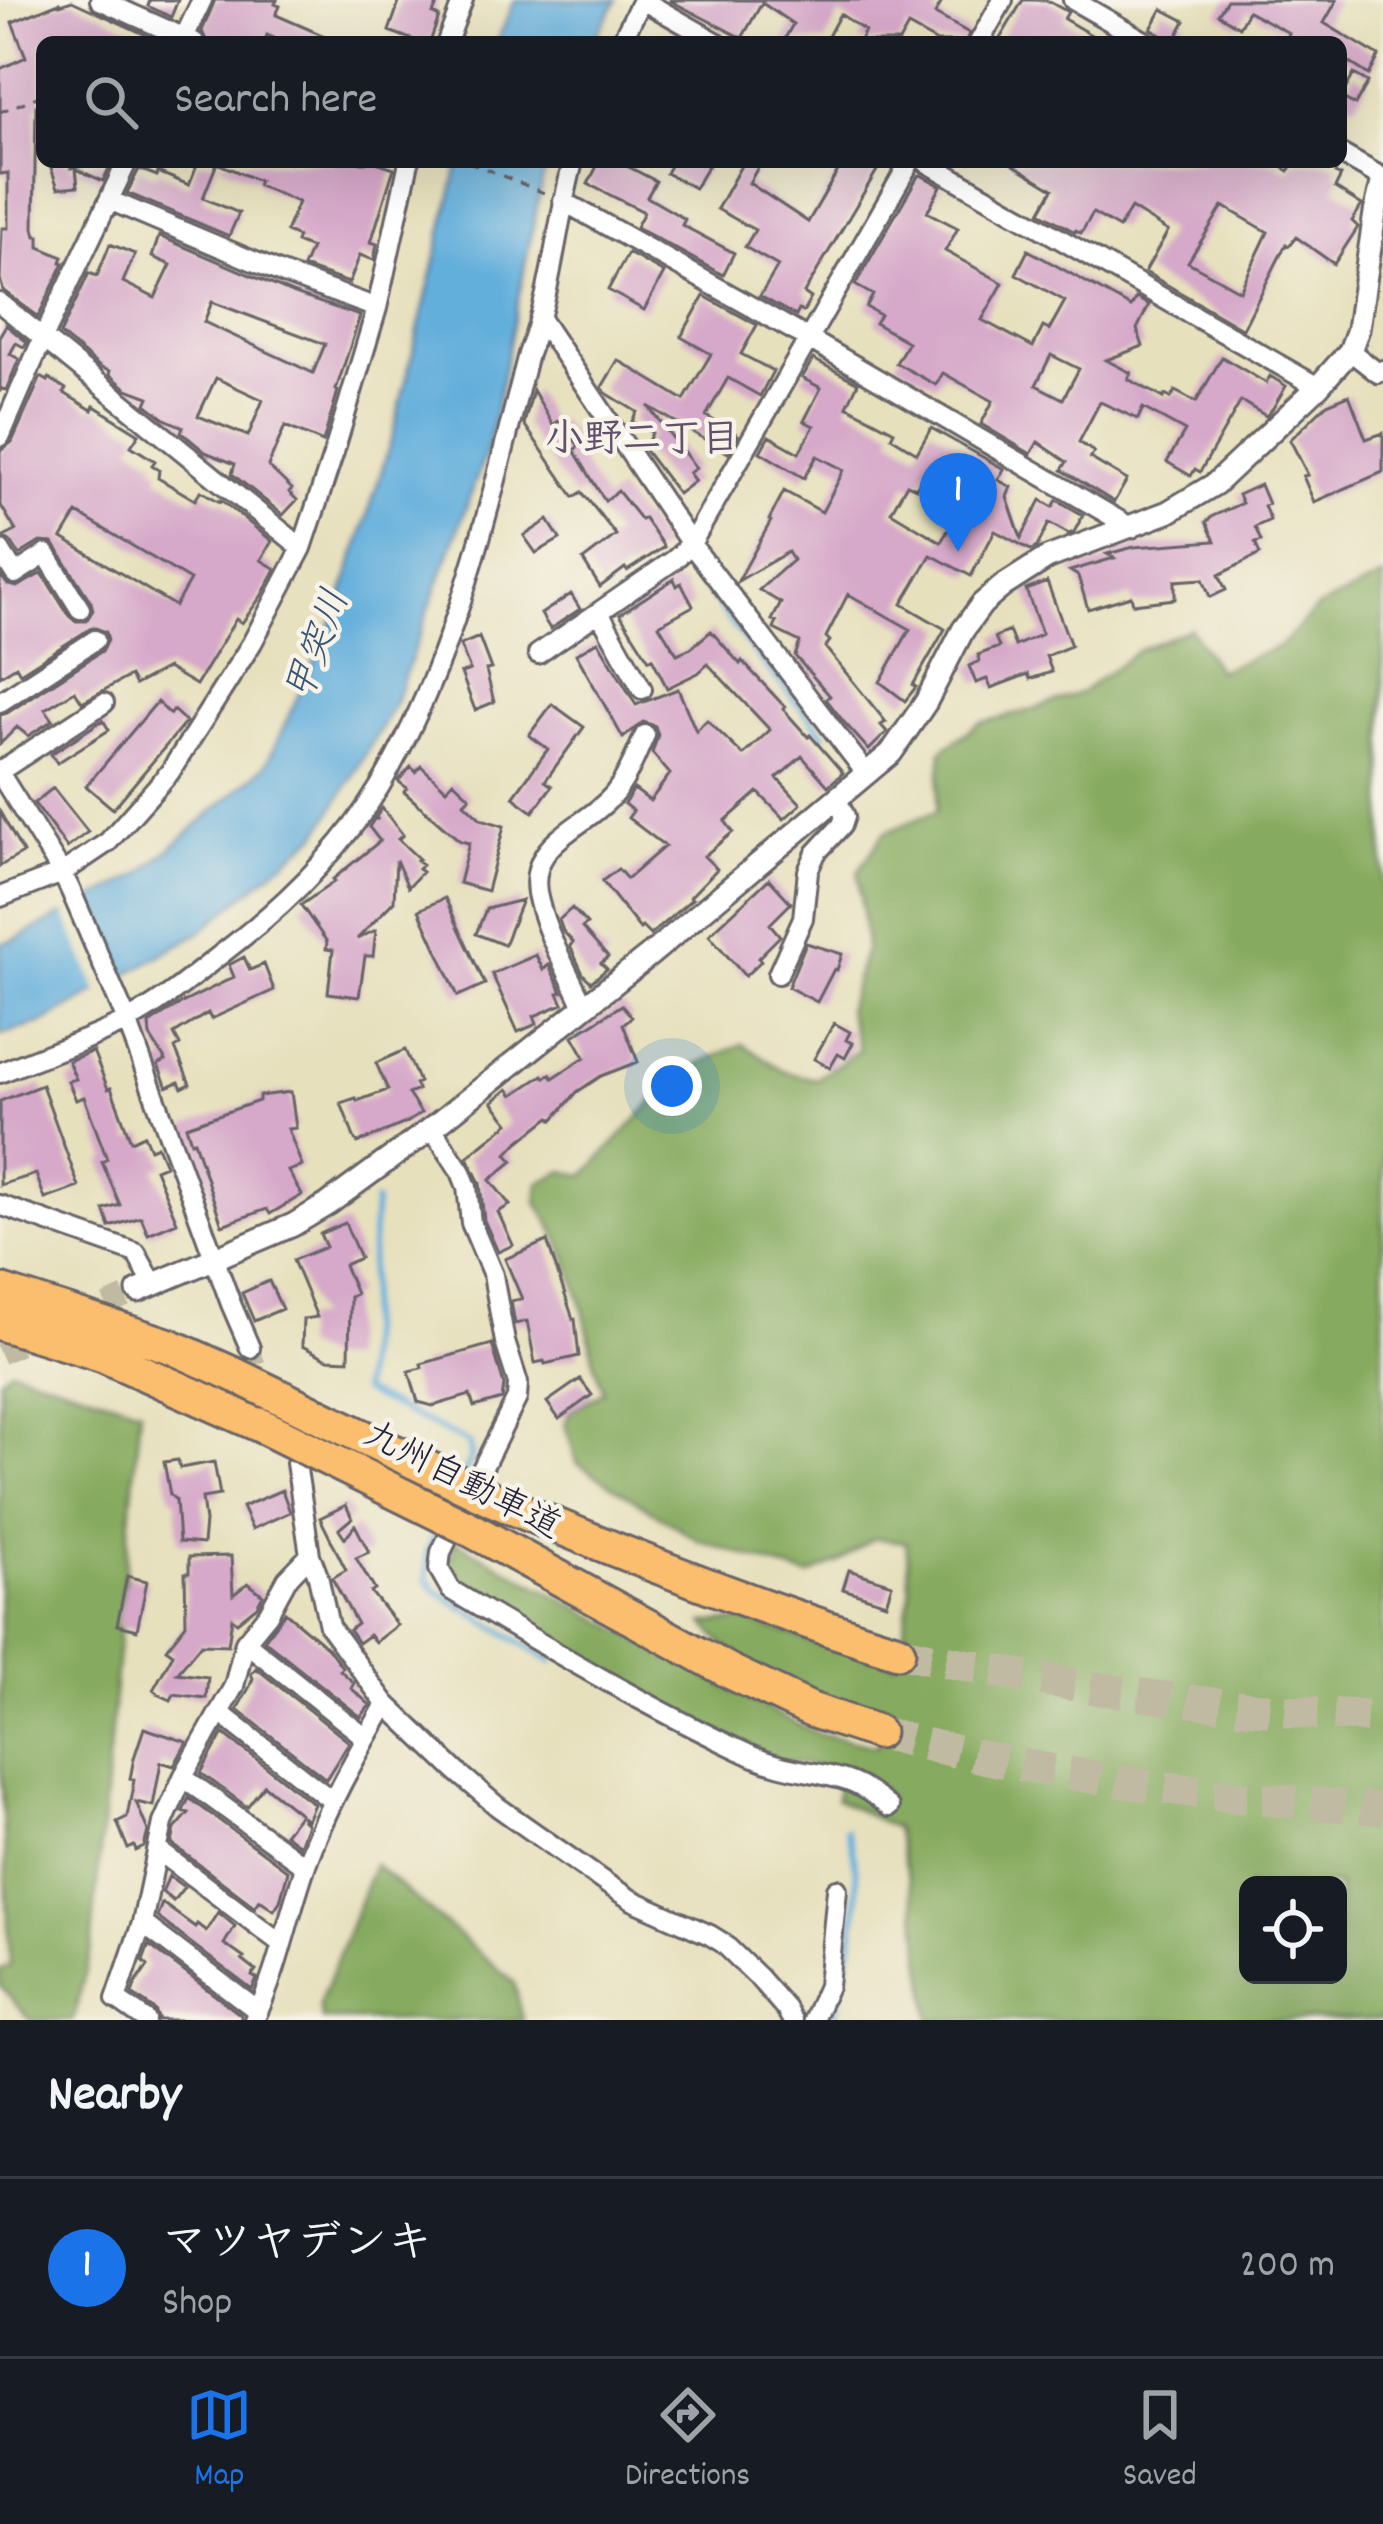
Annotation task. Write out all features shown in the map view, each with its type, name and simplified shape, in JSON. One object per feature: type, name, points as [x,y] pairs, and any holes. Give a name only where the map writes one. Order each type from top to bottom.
[{"type":"highway","name":"九州自動車道","points":[[0,1286],[33,1291],[170,1346],[244,1362],[490,1498],[731,1596],[898,1652]]},
{"type":"highway","name":"九州自動車道","points":[[10,1327],[103,1354],[260,1425],[470,1529],[731,1672],[811,1710],[877,1732]]},
{"type":"street","points":[[100,0],[178,36]]},
{"type":"street","points":[[188,36],[202,0]]},
{"type":"street","points":[[449,36],[463,0]]},
{"type":"street","points":[[624,36],[642,0],[705,36]]},
{"type":"street","points":[[982,36],[1003,0]]},
{"type":"street","points":[[1073,0],[1136,36]]},
{"type":"street","points":[[0,1205],[136,1253],[145,1287],[293,1225],[432,1128],[891,753],[982,604],[1047,558],[1168,512],[1215,484],[1318,387],[1350,351],[1358,329],[1383,179],[1347,158]]},
{"type":"street","points":[[0,436],[124,168]]},
{"type":"street","points":[[0,897],[62,873],[107,842],[170,772],[252,643],[302,548],[334,452],[377,308],[408,168]]},
{"type":"street","points":[[0,1073],[127,1021],[182,986],[266,920],[322,863],[377,790],[423,706],[470,575],[541,320],[558,199],[571,168]]},
{"type":"street","points":[[538,654],[684,552],[907,168]]},
{"type":"street","points":[[936,168],[1318,387]]},
{"type":"street","points":[[558,199],[1132,527]]},
{"type":"street","points":[[109,200],[377,308]]},
{"type":"street","points":[[0,302],[302,548]]},
{"type":"street","points":[[541,320],[684,552],[866,773]]},
{"type":"street","points":[[1350,351],[1378,373],[1383,370]]},
{"type":"street","points":[[0,550],[15,574],[46,554],[80,609]]},
{"type":"street","points":[[598,612],[642,689]]},
{"type":"street","points":[[0,703],[95,640]]},
{"type":"street","points":[[104,703],[0,772],[62,873],[127,1021],[215,1259],[244,1362]]},
{"type":"street","points":[[584,1007],[539,905],[540,862],[548,848],[612,797],[645,735]]},
{"type":"street","points":[[778,974],[802,918],[808,871],[845,816],[836,798]]},
{"type":"street","points":[[432,1128],[467,1187],[470,1223],[493,1275],[518,1382],[518,1399],[441,1552],[439,1570],[451,1590],[574,1665],[695,1730],[776,1767],[843,1779],[889,1807]]},
{"type":"street","points":[[296,1463],[310,1555],[329,1626],[386,1704],[498,1807],[632,1900],[723,1943],[792,2020]]},
{"type":"street","points":[[146,2020],[116,1999],[142,1923],[163,1823],[183,1777],[235,1686],[245,1642],[268,1614],[287,1579],[310,1555]]},
{"type":"street","points":[[245,1642],[366,1738]]},
{"type":"street","points":[[142,1923],[256,2016],[331,1800],[386,1704]]},
{"type":"street","points":[[220,1713],[331,1800]]},
{"type":"street","points":[[183,1777],[305,1866]]},
{"type":"street","points":[[159,1851],[282,1944]]},
{"type":"street","points":[[813,2020],[828,1986],[837,1889]]},
{"type":"path","points":[[0,112],[36,97]]},
{"type":"path","points":[[483,168],[558,199]]},
{"type":"green space","points":[[1383,577],[1383,2020],[931,2020],[914,1901],[895,1828],[836,1799],[839,1770],[777,1760],[579,1661],[453,1583],[447,1569],[455,1541],[774,1713],[820,1734],[877,1746],[884,1718],[736,1659],[704,1623],[749,1621],[895,1663],[910,1592],[906,1542],[874,1538],[808,1576],[698,1540],[577,1463],[565,1424],[570,1412],[604,1391],[570,1267],[537,1203],[539,1183],[564,1171],[584,1176],[681,1072],[742,1044],[785,1072],[816,1079],[859,1050],[847,1010],[866,946],[858,872],[884,833],[937,811],[942,750],[980,723],[1082,692],[1137,651],[1190,628],[1218,671],[1280,646],[1317,608]]},
{"type":"green space","points":[[11,1369],[140,1409],[91,1950],[73,2020],[30,2020],[0,1986],[0,1971],[10,1966],[0,1736],[0,1378]]},
{"type":"green space","points":[[374,1864],[514,1982],[523,2020],[322,2020],[319,2005]]},
{"type":"water","points":[[515,0],[617,0],[596,36],[500,36]]},
{"type":"water","name":"甲突川","points":[[458,168],[545,168],[488,447],[393,707],[319,833],[199,933],[42,1023],[0,1035],[0,944],[141,874],[266,765],[337,612],[392,438]]},
{"type":"pier","points":[[88,895],[125,983],[100,997],[62,908]]},
{"type":"building","points":[[150,0],[178,0],[171,17],[148,6]]},
{"type":"building","points":[[215,0],[277,0],[276,15],[324,36],[204,36],[202,31]]},
{"type":"building","points":[[400,0],[439,0],[432,36],[389,31]]},
{"type":"building","points":[[669,0],[943,0],[935,14],[969,33],[926,36],[908,26],[902,36],[862,36],[865,31],[840,14],[828,36],[786,36],[793,24],[762,3],[743,36]]},
{"type":"building","points":[[1023,0],[1046,0],[1068,12],[1064,19],[1093,36],[1002,36]]},
{"type":"building","points":[[1227,0],[1337,0],[1324,23],[1346,36],[1287,36],[1248,11],[1239,27],[1218,14]]},
{"type":"building","points":[[72,1],[148,36],[36,36],[34,228],[39,247],[63,257],[64,263],[38,317],[3,290],[0,279],[2,228],[8,228],[8,173],[0,174],[0,69],[26,57],[12,22]]},
{"type":"building","points":[[1162,9],[1185,21],[1177,36],[1151,29]]},
{"type":"building","points":[[1347,37],[1379,56],[1369,75],[1347,61]]},
{"type":"building","points":[[1354,74],[1368,82],[1355,105],[1347,100]]},
{"type":"building","points":[[51,168],[109,168],[103,181],[76,169],[78,186],[58,188]]},
{"type":"building","points":[[196,168],[215,168],[203,198],[239,213],[229,236],[127,193],[139,169],[189,185]]},
{"type":"building","points":[[229,168],[394,168],[371,242],[377,244],[374,260],[360,255],[349,283],[303,267],[311,248],[286,232],[298,202],[257,185],[259,181]]},
{"type":"building","points":[[596,168],[631,168],[656,181],[647,197],[685,219],[682,225],[734,253],[723,275],[636,227],[644,212],[588,184]]},
{"type":"building","points":[[669,168],[707,168],[695,188],[666,173]]},
{"type":"building","points":[[740,168],[758,168],[749,183],[808,222],[840,168],[878,168],[804,293],[811,298],[796,316],[760,296],[778,266],[745,247],[755,230],[717,209]]},
{"type":"building","points":[[1019,168],[1338,168],[1335,173],[1341,176],[1335,188],[1362,205],[1352,221],[1358,227],[1334,264],[1296,237],[1286,244],[1243,329],[1145,272],[1168,231],[1131,208],[1119,228],[1093,213],[1081,233],[1040,212],[1053,189]],"holes":[[[1223,206],[1268,232],[1240,291],[1188,262]]]},
{"type":"building","points":[[918,176],[941,186],[927,212],[958,228],[945,251],[1003,283],[982,320],[1033,347],[1043,327],[1049,330],[1065,301],[1016,274],[1028,250],[1131,307],[1136,298],[1149,305],[1137,329],[1143,346],[1106,360],[1131,373],[1128,379],[1164,398],[1171,398],[1175,391],[1196,402],[1222,357],[1266,383],[1270,376],[1286,386],[1273,408],[1266,416],[1241,401],[1200,472],[1195,469],[1191,476],[1167,462],[1185,431],[1143,408],[1138,419],[1100,402],[1079,442],[1094,452],[1090,458],[1127,480],[1114,502],[1062,470],[1067,462],[1038,442],[1031,454],[981,424],[993,401],[943,373],[936,385],[896,363],[908,342],[875,323],[880,315],[866,307],[873,295],[855,285]],"holes":[[[1051,355],[1079,369],[1063,399],[1036,385]]]},
{"type":"building","points":[[159,236],[292,293],[360,316],[323,442],[285,426],[268,466],[297,500],[283,515],[232,474],[235,464],[205,452],[181,432],[183,427],[146,404],[149,397],[127,389],[60,334],[89,273],[97,276],[110,244],[135,254],[123,282],[155,298],[171,265],[152,257]],"holes":[[[212,302],[325,344],[313,373],[204,322]],[[216,378],[263,400],[248,436],[198,416]]]},
{"type":"building","points":[[628,253],[664,273],[644,310],[608,290]]},
{"type":"building","points":[[704,296],[757,325],[741,354],[773,371],[760,396],[728,378],[706,416],[738,435],[728,453],[648,406],[696,468],[689,473],[695,481],[678,494],[644,449],[652,433],[632,421],[637,412],[602,387],[618,360],[684,400],[711,354],[681,337]]},
{"type":"building","points":[[6,325],[27,342],[24,347],[16,343],[10,354],[19,359],[6,390],[0,391],[0,335]]},
{"type":"building","points":[[813,359],[858,383],[847,406],[894,431],[891,437],[917,453],[931,428],[1004,469],[998,480],[1011,487],[1007,497],[1021,538],[1041,500],[1053,507],[1057,500],[1083,515],[1069,534],[1049,523],[1031,550],[995,531],[971,576],[931,555],[902,604],[945,629],[905,701],[880,682],[910,629],[848,594],[825,647],[886,722],[881,725],[887,732],[869,750],[795,656],[800,642],[774,629],[777,622],[772,620],[781,603],[759,590],[793,560],[788,552],[738,581],[784,491],[822,512],[844,470],[817,456],[804,478],[760,452],[769,436],[799,453],[814,426],[804,421],[821,388],[802,378]],"holes":[[[929,466],[971,490],[941,542],[891,512],[907,484],[916,488]]]},
{"type":"building","points":[[41,377],[49,378],[66,389],[64,393],[139,434],[131,446],[155,461],[152,465],[159,470],[158,478],[195,500],[201,491],[221,500],[272,541],[261,560],[276,569],[242,623],[236,619],[196,685],[167,668],[135,685],[130,676],[82,702],[75,691],[45,709],[53,720],[28,736],[17,727],[0,744],[0,715],[102,651],[108,640],[106,632],[93,627],[20,673],[16,666],[0,676],[0,575],[17,587],[42,573],[75,621],[86,621],[93,610],[53,543],[40,542],[19,555],[4,537],[16,531],[0,504],[0,451],[12,442]],"holes":[[[77,513],[190,580],[175,606],[62,538]]]},
{"type":"building","points":[[533,390],[553,425],[560,420],[579,446],[574,450],[605,501],[618,491],[664,547],[600,587],[583,560],[616,535],[582,492],[574,497],[524,424]]},
{"type":"building","points":[[1349,395],[1366,439],[1383,433],[1383,472],[1314,502],[1303,476],[1308,475],[1290,440],[1327,404]]},
{"type":"building","points":[[1260,485],[1270,520],[1255,527],[1260,554],[1219,575],[1226,590],[1210,597],[1203,579],[1175,581],[1175,599],[1133,604],[1131,596],[1088,609],[1078,576],[1070,571],[1134,547],[1215,541],[1206,522],[1242,503],[1238,495]]},
{"type":"building","points":[[548,520],[560,539],[536,553],[524,536]]},
{"type":"building","points":[[674,579],[693,606],[659,625],[677,654],[711,631],[843,773],[828,786],[802,756],[777,778],[801,804],[784,819],[758,792],[725,821],[733,832],[704,856],[717,869],[692,899],[650,935],[602,881],[618,869],[627,879],[665,846],[628,818],[633,811],[624,804],[634,789],[650,801],[670,774],[652,753],[658,735],[655,726],[643,722],[623,738],[576,654],[598,641],[636,705],[678,689],[696,731],[707,720],[743,755],[770,730],[708,664],[667,688],[652,658],[649,660],[620,614]]},
{"type":"building","points":[[1047,582],[1071,646],[1046,656],[1052,672],[1030,679],[1028,674],[991,688],[987,679],[976,683],[969,666],[980,661],[978,655],[999,647],[995,637],[1009,631],[1015,646],[1042,634],[1026,590]]},
{"type":"building","points":[[571,594],[580,609],[550,629],[541,614]]},
{"type":"building","points":[[479,637],[491,669],[486,670],[494,702],[475,710],[461,673],[470,670],[460,645]]},
{"type":"building","points":[[157,702],[186,722],[113,809],[86,786]]},
{"type":"building","points":[[552,704],[584,727],[545,781],[552,786],[533,812],[513,797],[548,749],[529,735]]},
{"type":"building","points":[[103,720],[109,730],[57,763],[51,754]]},
{"type":"building","points":[[421,766],[446,789],[453,781],[470,797],[464,803],[481,819],[504,826],[487,891],[459,883],[469,843],[460,841],[404,792],[407,788],[398,781],[411,767],[416,772]]},
{"type":"building","points":[[53,788],[88,832],[67,848],[34,803]]},
{"type":"building","points":[[382,808],[403,835],[398,839],[419,859],[422,872],[408,887],[396,860],[394,901],[357,939],[376,930],[373,956],[365,956],[359,997],[328,993],[333,950],[326,949],[327,942],[301,905],[380,841],[369,827]]},
{"type":"building","points":[[0,812],[23,853],[0,866]]},
{"type":"building","points":[[769,879],[791,903],[770,924],[780,936],[745,976],[709,935]]},
{"type":"building","points":[[445,898],[485,984],[458,996],[419,910]]},
{"type":"building","points":[[522,900],[504,945],[476,934],[486,909]]},
{"type":"building","points":[[572,908],[587,924],[582,928],[608,957],[601,963],[607,969],[591,982],[559,920]]},
{"type":"building","points":[[806,943],[842,954],[817,1002],[788,987]]},
{"type":"building","points":[[536,955],[543,970],[549,965],[563,1004],[534,1016],[537,1024],[518,1032],[492,974]]},
{"type":"building","points":[[244,957],[250,970],[264,964],[274,990],[211,1019],[208,1013],[174,1034],[190,1084],[167,1087],[158,1065],[166,1061],[150,1036],[149,1024],[234,977],[229,965]]},
{"type":"building","points":[[622,1005],[632,1017],[623,1024],[638,1062],[601,1076],[577,1092],[553,1120],[550,1117],[507,1154],[513,1161],[490,1180],[510,1205],[498,1212],[513,1245],[498,1252],[484,1220],[480,1183],[467,1157],[509,1123],[492,1102],[508,1089],[513,1095],[543,1075],[553,1078],[585,1057],[573,1036]]},
{"type":"building","points":[[834,1023],[850,1032],[846,1040],[853,1043],[845,1058],[838,1054],[830,1068],[814,1059]]},
{"type":"building","points":[[405,1050],[419,1082],[415,1084],[418,1090],[408,1094],[421,1113],[358,1143],[341,1103],[388,1090],[376,1063]]},
{"type":"building","points":[[93,1051],[131,1141],[144,1135],[150,1149],[157,1146],[165,1165],[155,1169],[177,1222],[148,1234],[141,1217],[110,1227],[104,1210],[120,1205],[84,1097],[76,1100],[68,1081],[76,1079],[68,1061]]},
{"type":"building","points":[[42,1085],[79,1187],[45,1199],[36,1174],[0,1185],[0,1101]]},
{"type":"building","points":[[291,1092],[296,1128],[288,1129],[302,1166],[288,1171],[302,1195],[270,1214],[267,1209],[222,1225],[186,1126],[259,1101],[259,1096]]},
{"type":"building","points":[[345,1223],[360,1258],[344,1265],[356,1294],[350,1297],[349,1360],[328,1359],[302,1346],[303,1319],[317,1317],[293,1260],[326,1247],[320,1234]]},
{"type":"building","points":[[547,1241],[575,1319],[579,1356],[545,1364],[535,1363],[527,1321],[515,1324],[511,1301],[522,1299],[505,1259]]},
{"type":"building","points":[[269,1281],[282,1309],[254,1321],[242,1293]]},
{"type":"building","points":[[492,1344],[504,1385],[502,1399],[474,1407],[470,1395],[433,1406],[418,1402],[409,1371]]},
{"type":"building","points":[[580,1379],[592,1395],[559,1419],[547,1402]]},
{"type":"building","points":[[178,1460],[180,1468],[214,1462],[220,1495],[202,1498],[203,1544],[179,1542],[176,1500],[170,1495],[164,1462]]},
{"type":"building","points":[[282,1490],[290,1512],[252,1529],[242,1507]]},
{"type":"building","points":[[346,1505],[352,1518],[339,1529],[345,1538],[355,1525],[369,1552],[356,1558],[375,1590],[371,1592],[397,1625],[375,1642],[369,1635],[358,1643],[349,1630],[357,1624],[332,1578],[346,1570],[320,1518]]},
{"type":"building","points":[[231,1556],[233,1595],[248,1583],[263,1595],[237,1622],[232,1618],[228,1645],[201,1644],[177,1673],[208,1677],[206,1698],[174,1694],[171,1700],[160,1695],[153,1690],[173,1654],[166,1649],[186,1624],[189,1557]]},
{"type":"building","points":[[849,1570],[892,1584],[886,1603],[843,1589]]},
{"type":"building","points":[[127,1576],[147,1581],[137,1630],[117,1625]]},
{"type":"building","points":[[285,1612],[328,1648],[354,1683],[351,1688],[370,1705],[361,1717],[264,1640]]},
{"type":"building","points":[[256,1668],[349,1742],[326,1779],[237,1709]]},
{"type":"building","points":[[144,1728],[187,1742],[174,1766],[161,1762],[153,1806],[136,1802],[148,1831],[144,1847],[136,1851],[134,1846],[128,1849],[117,1822],[127,1817],[134,1758]]},
{"type":"building","points":[[223,1733],[314,1804],[307,1820],[302,1816],[307,1824],[299,1845],[284,1834],[300,1814],[264,1785],[247,1807],[201,1773]]},
{"type":"building","points":[[189,1798],[288,1871],[274,1910],[260,1900],[255,1907],[172,1844],[175,1829],[189,1813],[183,1811]]},
{"type":"building","points":[[169,1876],[184,1887],[173,1901],[162,1892]]},
{"type":"building","points":[[162,1903],[206,1931],[218,1912],[235,1926],[224,1944],[256,1971],[252,1990],[157,1917]]},
{"type":"building","points":[[149,1945],[241,2015],[241,2020],[159,2020],[155,2010],[132,1994],[148,1966],[143,1961]]},
{"type":"waterway","points":[[556,368],[696,575],[824,734]]},
{"type":"waterway","points":[[375,1202],[362,1391],[470,1444],[465,1471]]},
{"type":"waterway","points":[[439,1526],[427,1551],[427,1580],[437,1592],[552,1661]]},
{"type":"waterway","points":[[835,2020],[857,1900],[857,1876],[846,1830]]},
{"type":"tunnel","points":[[78,1318],[138,1291]]},
{"type":"tunnel","points":[[0,1354],[39,1336]]},
{"type":"tunnel","points":[[250,1348],[286,1438]]},
{"type":"tunnel","points":[[898,1651],[1139,1694],[1383,1717]]},
{"type":"tunnel","points":[[877,1732],[1001,1761],[1128,1783],[1383,1809]]},
{"type":"place","name":"マツヤデンキ","points":[[958,552]]},
{"type":"district","name":"小野二丁目","points":[[642,442]]}]
